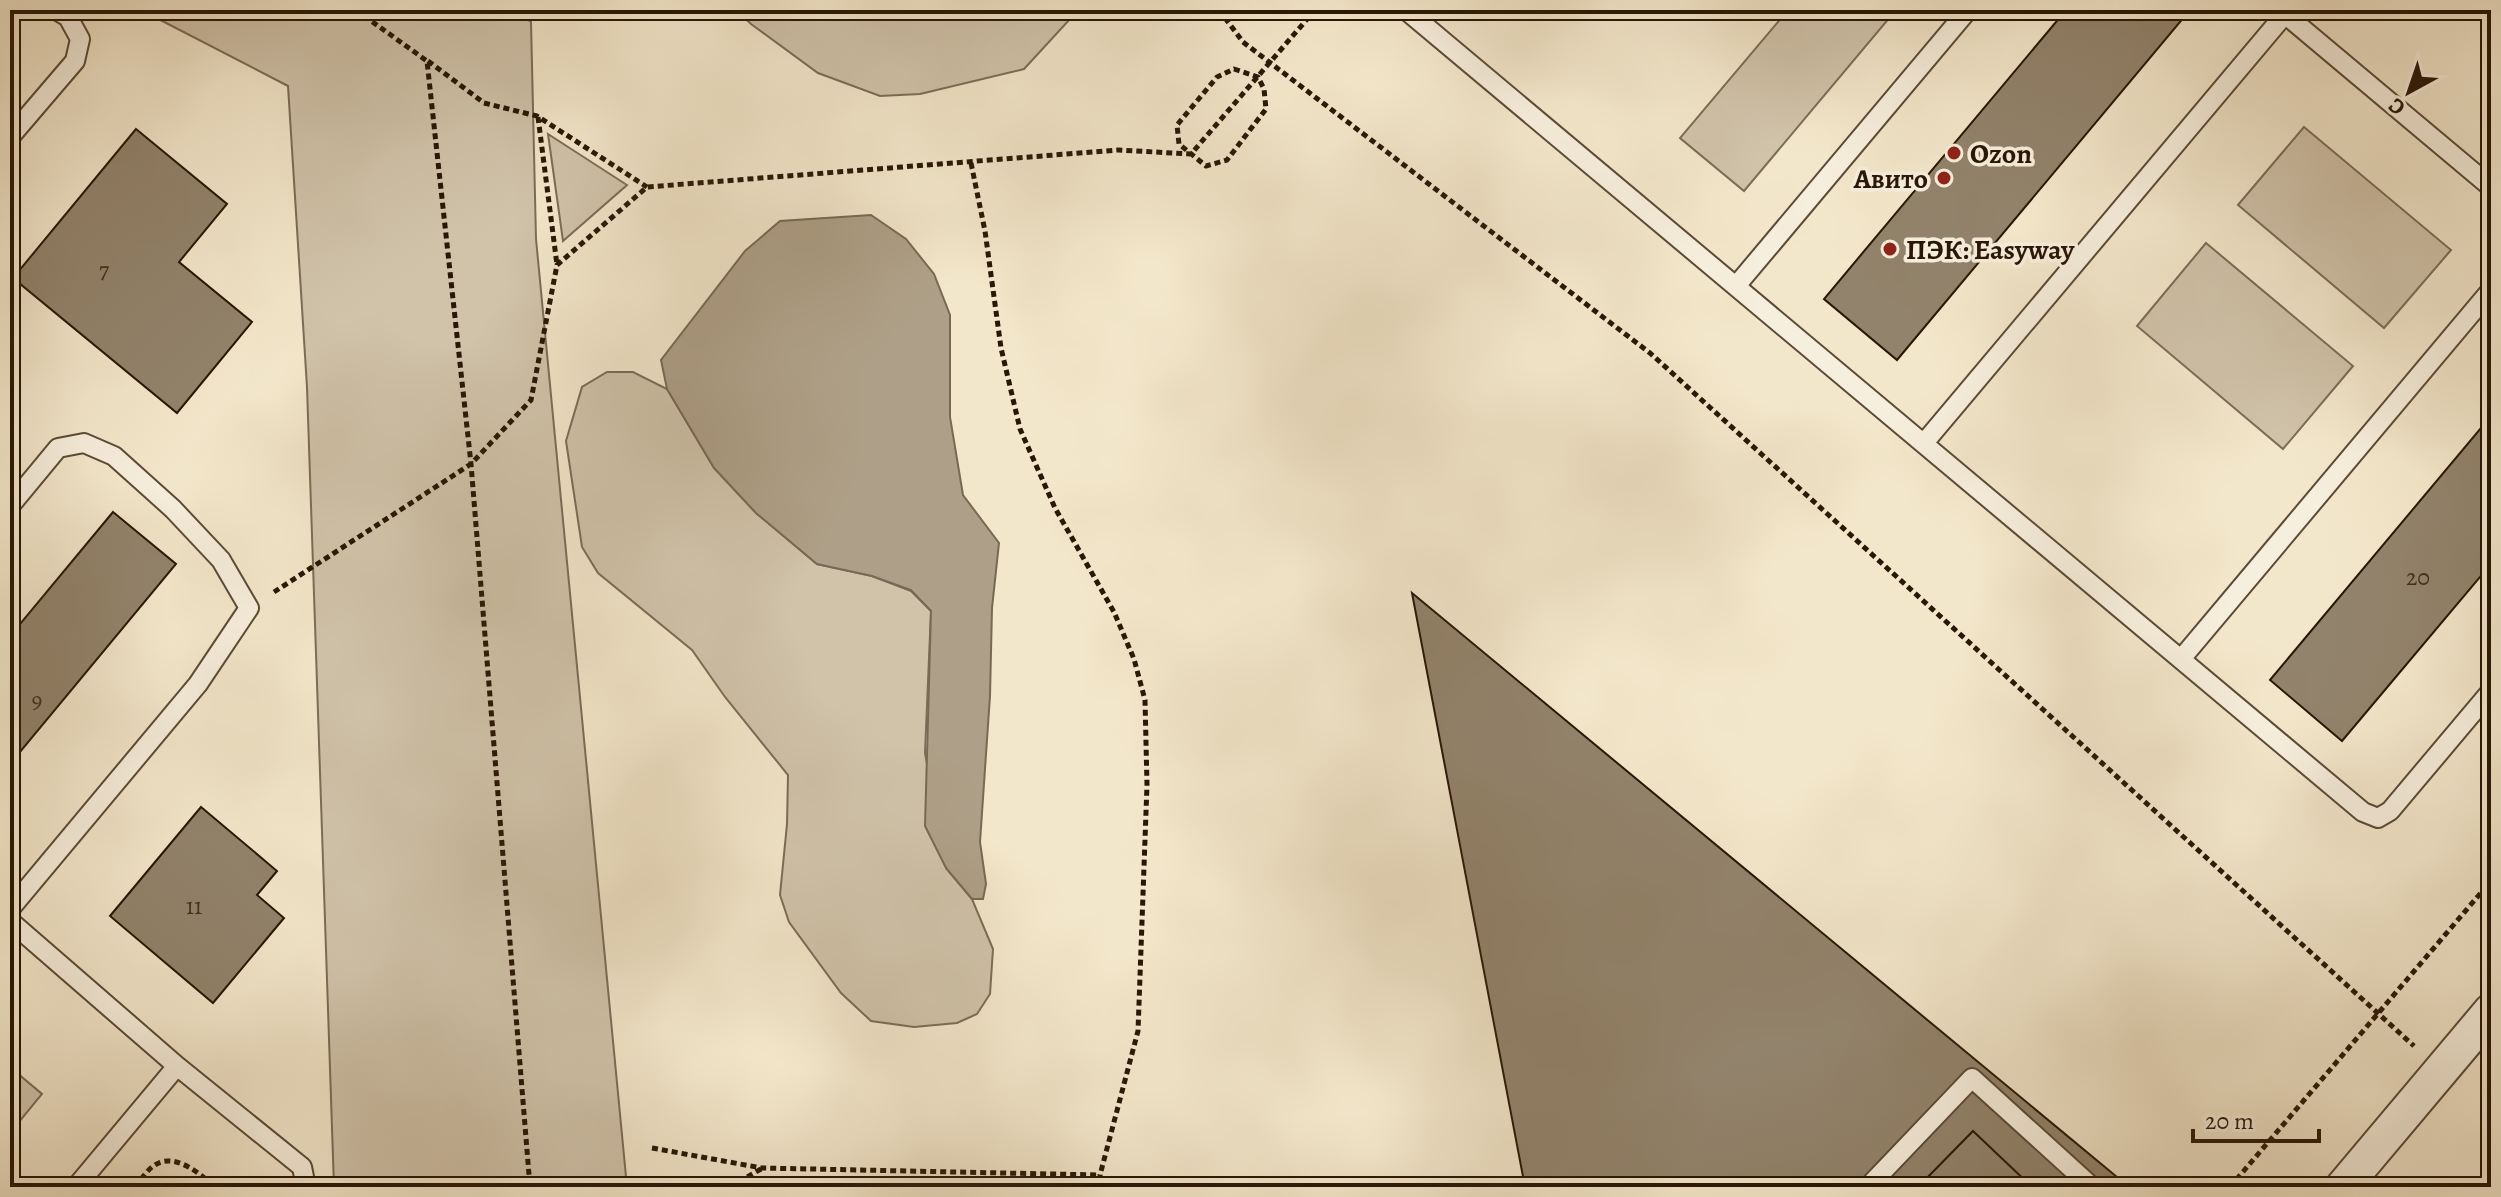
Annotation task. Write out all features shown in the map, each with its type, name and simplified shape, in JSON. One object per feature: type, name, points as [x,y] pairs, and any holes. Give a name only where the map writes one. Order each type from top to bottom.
[{"type":"street","points":[[2343,1187],[2491,1011]]},
{"type":"lane","points":[[10,137],[75,61],[80,39],[68,17],[56,10]]},
{"type":"lane","points":[[1406,10],[2363,812],[2378,818],[2390,811],[2491,691]]},
{"type":"lane","points":[[1736,286],[1968,10]]},
{"type":"lane","points":[[1924,443],[2288,13],[2491,187]]},
{"type":"lane","points":[[2181,659],[2491,290]]},
{"type":"lane","points":[[10,506],[58,448],[84,443],[114,456],[173,509],[221,560],[249,608],[198,684],[10,909]]},
{"type":"lane","points":[[10,921],[177,1066],[302,1167],[306,1187]]},
{"type":"lane","points":[[76,1187],[177,1066]]},
{"type":"lane","points":[[1868,1187],[1972,1078],[2092,1187]]},
{"type":"path","points":[[356,10],[484,103],[537,116],[647,187]]},
{"type":"path","points":[[1219,10],[1243,42],[1650,353],[2442,1071]]},
{"type":"path","points":[[1191,154],[1315,10]]},
{"type":"path","points":[[427,61],[471,464],[530,1187]]},
{"type":"path","points":[[1234,69],[1258,77],[1264,89],[1266,109],[1227,160],[1206,166],[1179,144],[1177,125],[1217,77],[1234,69]]},
{"type":"path","points":[[249,608],[471,464],[531,400],[557,265],[537,116]]},
{"type":"path","points":[[557,265],[647,187],[1118,150],[1191,154]]},
{"type":"path","points":[[971,163],[985,231],[1001,348],[1020,429],[1055,508],[1114,612],[1134,659],[1145,700],[1147,785],[1138,1031],[1100,1175],[1102,1187]]},
{"type":"path","points":[[2230,1187],[2491,881]]},
{"type":"path","points":[[652,1148],[762,1168],[1100,1175]]},
{"type":"path","points":[[135,1187],[154,1165],[173,1160],[196,1171],[215,1187]]},
{"type":"path","points":[[730,1187],[762,1168]]},
{"type":"shaded area","points":[[141,10],[515,10],[531,22],[536,239],[627,1187],[334,1187],[307,387],[288,86]]},
{"type":"shaded area","points":[[736,10],[1069,10],[1071,18],[1024,69],[920,94],[880,96],[818,73]]},
{"type":"shaded area","points":[[1788,10],[1896,10],[1744,191],[1680,138]]},
{"type":"shaded area","points":[[2304,127],[2451,250],[2384,328],[2238,205]]},
{"type":"shaded area","points":[[548,134],[627,185],[563,241]]},
{"type":"shaded area","points":[[871,215],[906,239],[934,274],[950,315],[950,417],[963,495],[999,543],[992,608],[990,696],[980,842],[986,884],[983,899],[972,899],[946,868],[925,826],[931,611],[911,590],[872,576],[817,564],[756,513],[714,468],[667,389],[661,360],[745,251],[780,221]]},
{"type":"shaded area","points":[[2206,243],[2353,366],[2283,449],[2137,326]]},
{"type":"shaded area","points":[[607,372],[633,372],[667,389],[714,468],[756,513],[817,564],[872,576],[911,591],[931,611],[925,753],[946,868],[972,899],[993,949],[990,994],[977,1014],[957,1023],[914,1027],[871,1021],[841,993],[789,922],[780,895],[788,775],[725,697],[692,650],[598,573],[582,547],[566,441],[582,387]]},
{"type":"shaded area","points":[[10,1067],[42,1094],[10,1133]]},
{"type":"building","points":[[2066,10],[2190,10],[1897,360],[1824,299]]},
{"type":"building","points":[[136,129],[227,204],[179,262],[252,322],[177,413],[13,278]]},
{"type":"building","points":[[2491,416],[2491,564],[2342,741],[2270,680]]},
{"type":"building","points":[[113,512],[176,564],[10,764],[10,636]]},
{"type":"building","points":[[1412,593],[2129,1187],[1525,1187]]},
{"type":"building","points":[[201,807],[277,871],[257,895],[284,918],[213,1003],[110,916]]},
{"type":"building","points":[[1973,1131],[2032,1187],[1918,1187]]},
{"type":"place","name":"Ozon","points":[[1954,153]]},
{"type":"place","name":"Авито","points":[[1944,178]]},
{"type":"place","name":"ПЭК: Easyway","points":[[1890,249]]}]
